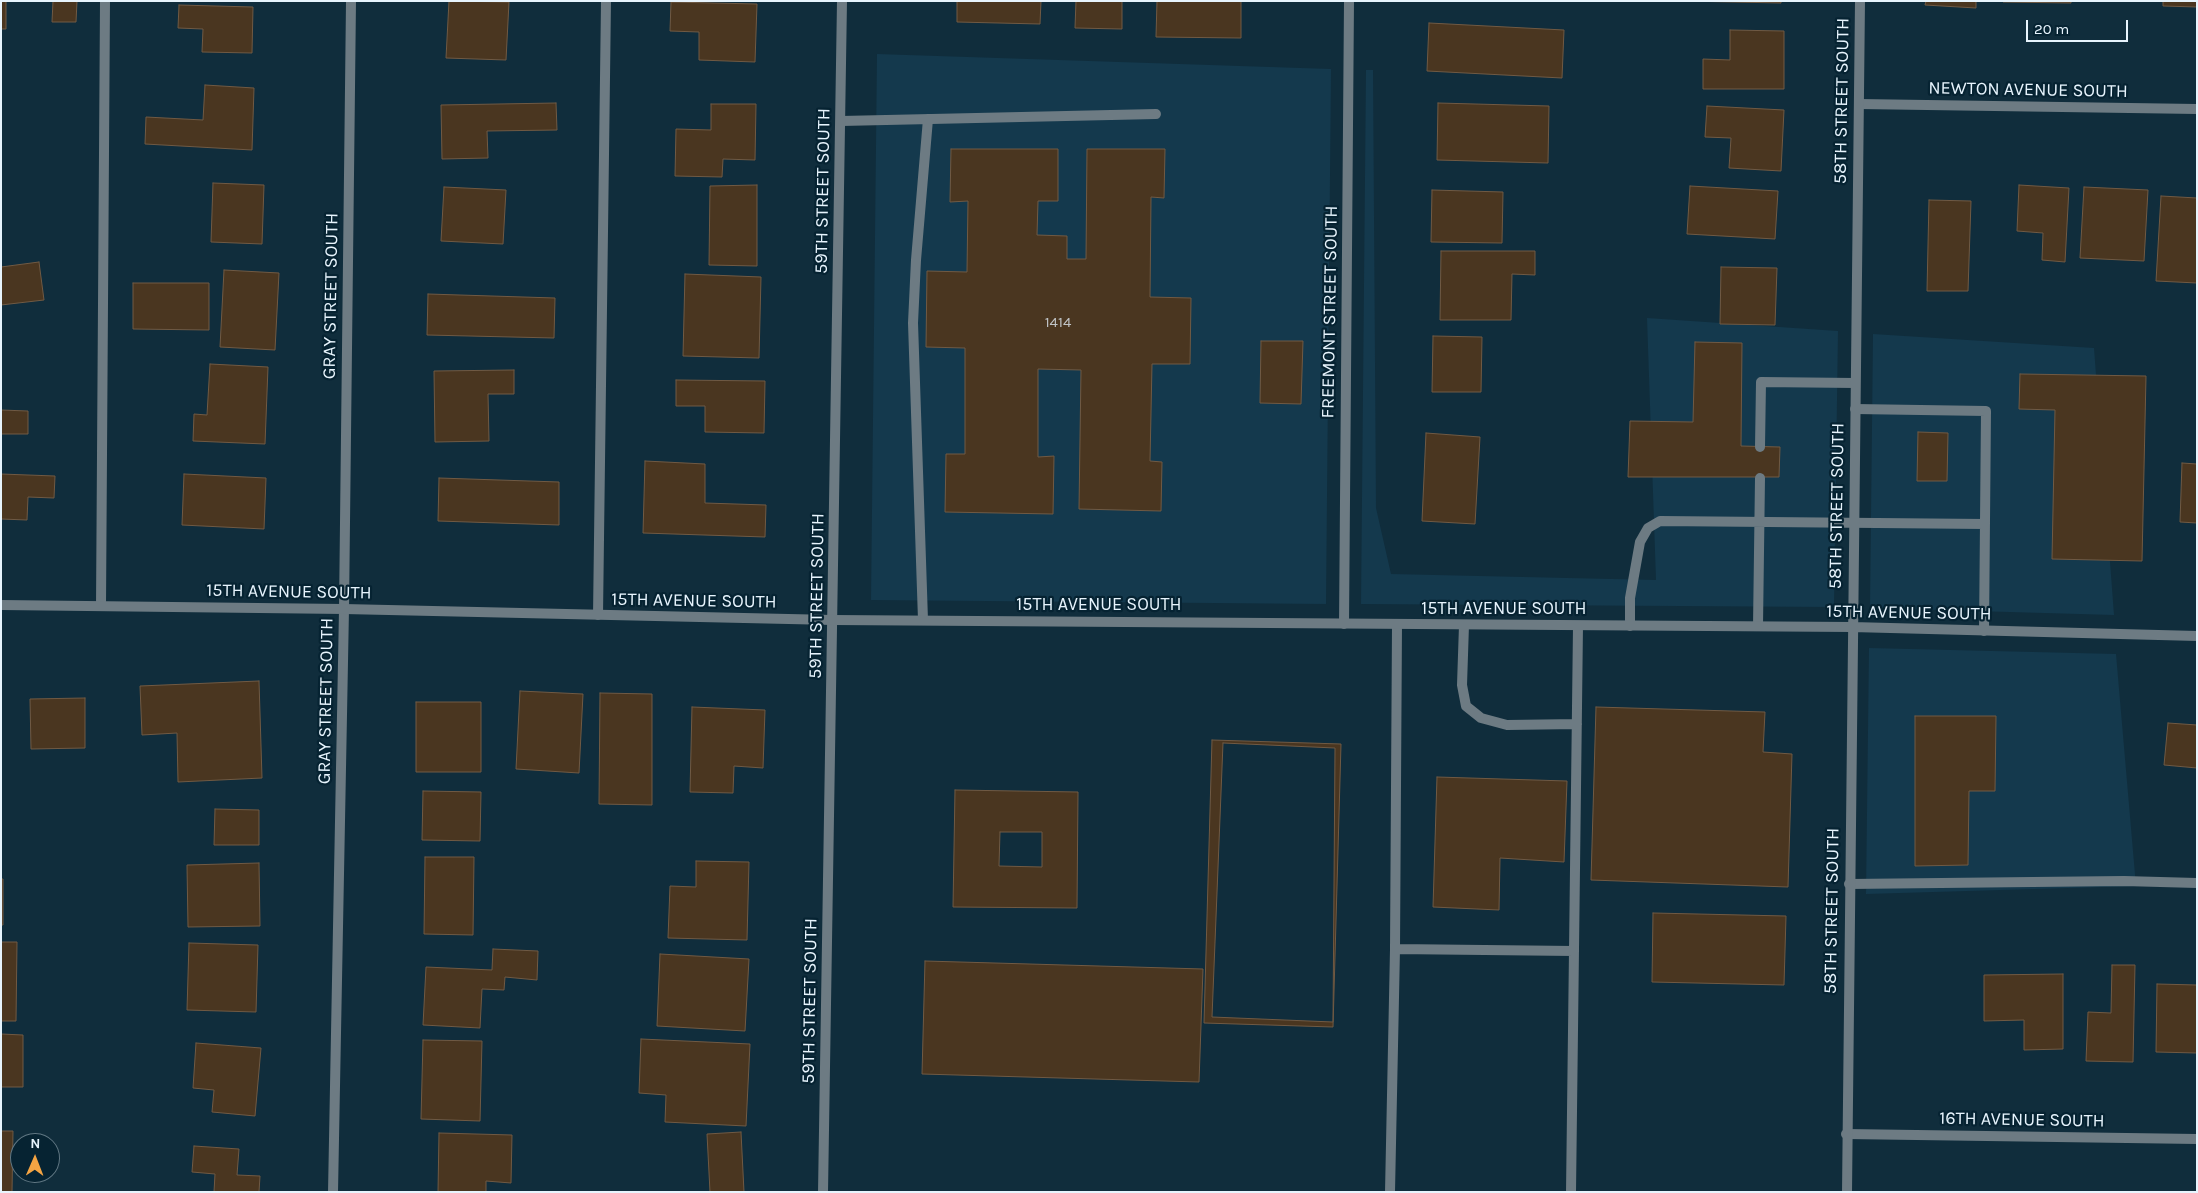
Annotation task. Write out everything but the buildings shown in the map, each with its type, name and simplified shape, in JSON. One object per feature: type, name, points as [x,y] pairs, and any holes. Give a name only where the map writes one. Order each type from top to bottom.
[{"type":"street","points":[[101,606],[105,1]]},
{"type":"street","name":"GRAY STREET SOUTH","points":[[333,1192],[344,608],[351,1]]},
{"type":"street","points":[[598,615],[606,1]]},
{"type":"street","name":"59TH STREET SOUTH","points":[[822,1192],[842,1]]},
{"type":"street","name":"FREEMONT STREET SOUTH","points":[[1344,624],[1349,1]]},
{"type":"street","name":"58TH STREET SOUTH","points":[[1847,1192],[1846,1134],[1860,1]]},
{"type":"street","name":"NEWTON AVENUE SOUTH","points":[[1859,104],[2197,109]]},
{"type":"street","points":[[840,120],[1156,114]]},
{"type":"street","points":[[923,620],[914,323],[916,260],[928,119]]},
{"type":"street","points":[[1760,446],[1761,382],[1855,383]]},
{"type":"street","points":[[1854,409],[1986,411],[1984,631]]},
{"type":"street","points":[[1758,626],[1760,478]]},
{"type":"street","points":[[1630,626],[1630,598],[1640,542],[1648,528],[1660,521],[1985,524]]},
{"type":"street","name":"15TH AVENUE SOUTH","points":[[1,605],[344,608],[833,620],[1758,626],[2197,636]]},
{"type":"street","points":[[1390,1192],[1395,949],[1397,624]]},
{"type":"street","points":[[1464,625],[1462,685],[1466,706],[1481,718],[1507,725],[1577,724]]},
{"type":"street","points":[[1571,1192],[1578,626]]},
{"type":"street","points":[[1849,884],[2124,880],[2197,882]]},
{"type":"street","points":[[1395,949],[1574,951]]},
{"type":"street","name":"16TH AVENUE SOUTH","points":[[1846,1134],[2197,1139]]},
{"type":"shaded area","points":[[877,54],[1331,69],[1326,604],[871,600]]},
{"type":"shaded area","points":[[1366,70],[1373,70],[1376,508],[1391,574],[1656,580],[1647,318],[1838,331],[1834,607],[1361,604]]},
{"type":"shaded area","points":[[1873,334],[2094,348],[2114,615],[1870,608]]},
{"type":"shaded area","points":[[1869,648],[2116,654],[2136,886],[1866,894]]}]
